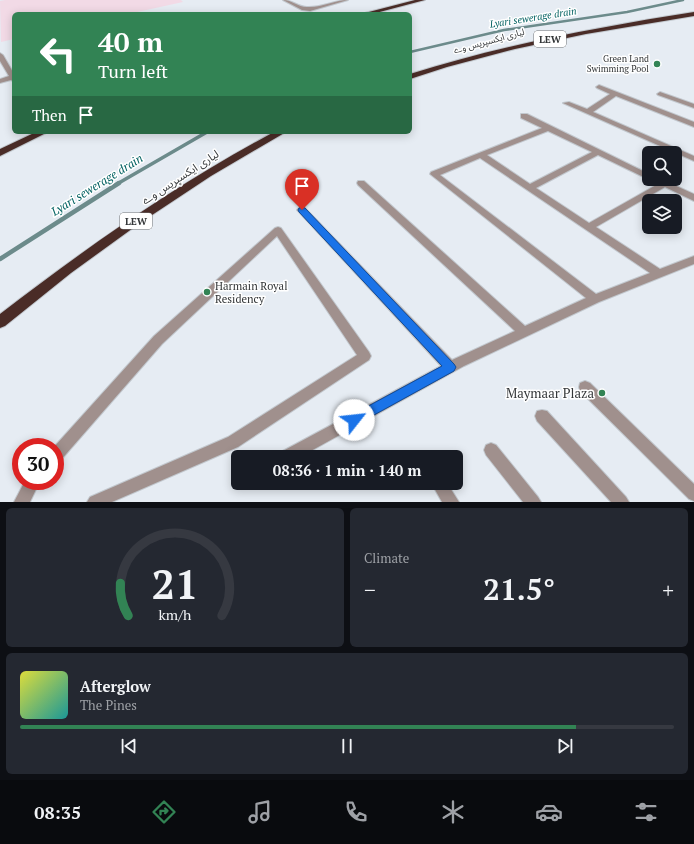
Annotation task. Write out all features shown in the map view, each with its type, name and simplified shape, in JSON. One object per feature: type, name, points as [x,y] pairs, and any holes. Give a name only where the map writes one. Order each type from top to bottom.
[{"type":"highway","points":[[372,12],[422,0]]},
{"type":"highway","name":"لیاری ایکسپریس وے","points":[[412,76],[468,58],[532,42],[694,14]]},
{"type":"highway","points":[[0,153],[39,134]]},
{"type":"highway","name":"لیاری ایکسپریس وے","points":[[0,322],[73,266],[128,227],[221,165],[277,134]]},
{"type":"street","points":[[285,0],[299,8],[310,9],[346,0]]},
{"type":"street","points":[[0,55],[12,76]]},
{"type":"street","points":[[0,81],[12,78]]},
{"type":"street","points":[[599,88],[694,125]]},
{"type":"street","points":[[588,112],[614,94]]},
{"type":"street","points":[[660,94],[694,106]]},
{"type":"street","points":[[567,103],[694,159]]},
{"type":"street","points":[[524,116],[642,173]]},
{"type":"street","points":[[548,128],[434,174],[595,299]]},
{"type":"street","points":[[530,187],[599,152]]},
{"type":"street","points":[[481,155],[659,274]]},
{"type":"street","points":[[362,183],[524,332]]},
{"type":"street","points":[[589,227],[661,186]]},
{"type":"street","points":[[668,186],[694,198]]},
{"type":"street","points":[[302,210],[450,367]]},
{"type":"street","points":[[64,446],[158,340],[278,230],[365,356],[233,442],[95,502]]},
{"type":"street","points":[[299,450],[450,367],[595,299],[694,260]]},
{"type":"street","points":[[585,387],[694,494]]},
{"type":"street","points":[[542,416],[621,502]]},
{"type":"street","points":[[491,450],[532,502]]},
{"type":"street","points":[[22,502],[28,490]]},
{"type":"street","points":[[443,490],[451,502]]},
{"type":"shaded area","points":[[181,0],[183,2],[137,12],[12,12],[12,39],[1,42],[0,1]]},
{"type":"waterway","name":"Lyari sewerage drain","points":[[412,52],[504,30],[627,12],[683,0]]},
{"type":"waterway","name":"Lyari sewerage drain","points":[[117,184],[204,134]]},
{"type":"waterway","name":"Lyari sewerage drain","points":[[0,259],[119,183]]},
{"type":"place","name":"Green Land Swimming Pool","points":[[657,64]]},
{"type":"place","name":"Harmain Royal Residency","points":[[207,292]]},
{"type":"place","name":"Maymaar Plaza","points":[[602,393]]},
{"type":"route","points":[[302,210],[450,367],[354,420]]}]
